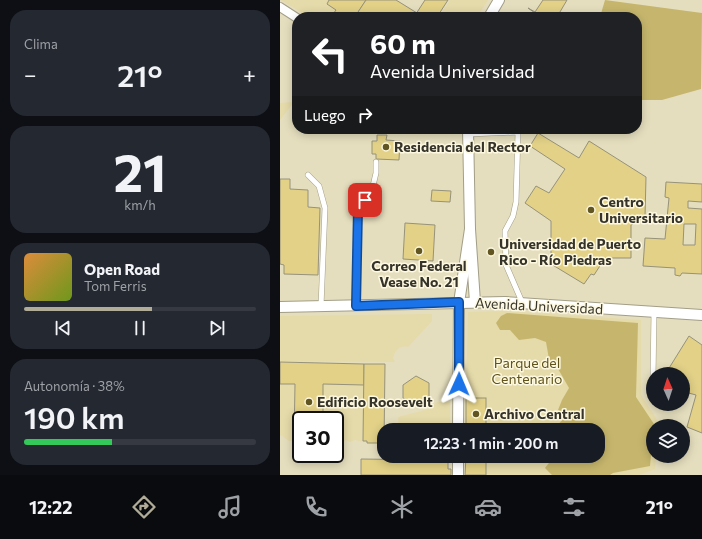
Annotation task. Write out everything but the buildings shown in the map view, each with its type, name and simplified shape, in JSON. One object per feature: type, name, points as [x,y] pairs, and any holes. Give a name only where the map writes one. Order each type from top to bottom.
[{"type":"street","points":[[492,12],[499,0]]},
{"type":"street","points":[[280,7],[292,15]]},
{"type":"street","points":[[468,134],[470,229],[475,302]]},
{"type":"street","points":[[458,423],[459,302],[470,229]]},
{"type":"street","name":"Avenida Universidad","points":[[280,307],[475,302],[522,303],[702,315]]},
{"type":"street","points":[[458,463],[458,475]]},
{"type":"lane","points":[[518,134],[516,202],[513,216],[505,231],[506,265],[522,303]]},
{"type":"lane","points":[[356,306],[358,209],[372,190],[376,173],[376,162]]},
{"type":"lane","points":[[308,175],[319,186],[325,208],[321,306]]},
{"type":"lane","points":[[653,367],[654,312]]},
{"type":"shaded area","name":"Universidad de Puerto Rico - Río Piedras","points":[[280,0],[702,0],[702,475],[280,475]]},
{"type":"shaded area","points":[[605,0],[702,13],[701,89],[662,100],[642,100],[642,12],[601,12]]},
{"type":"shaded area","points":[[507,313],[638,323],[636,397],[651,419],[646,419],[646,463],[650,463],[650,466],[613,473],[610,475],[552,475],[545,468],[549,463],[605,463],[605,423],[559,423],[565,417],[558,410],[569,388],[557,367],[549,359],[546,342],[535,338],[519,340],[510,330],[500,330],[496,323],[501,316]]},
{"type":"green space","points":[[281,0],[329,0],[327,4],[336,10],[335,12],[301,12]]},
{"type":"green space","points":[[450,0],[488,0],[480,12],[442,12]]},
{"type":"green space","points":[[292,102],[292,105],[280,120],[280,103]]},
{"type":"green space","name":"Parque del Centenario","points":[[505,311],[641,320],[641,395],[646,403],[646,411],[651,411],[656,419],[646,419],[646,463],[655,463],[655,469],[639,475],[465,475],[465,463],[605,463],[605,423],[465,423],[468,312]]},
{"type":"green space","points":[[432,314],[432,321],[408,347],[400,347],[397,350],[393,358],[395,362],[280,361],[280,316]]},
{"type":"green space","points":[[280,384],[295,384],[295,411],[292,411],[292,441],[289,441],[281,435],[280,436]]},
{"type":"green space","points":[[323,384],[364,385],[363,442],[355,440],[350,442],[346,440],[344,441],[344,411],[323,411]]},
{"type":"green space","points":[[437,402],[450,402],[450,423],[398,423],[398,417],[429,409]]},
{"type":"place","name":"Residencia del Rector","points":[[386,147]]},
{"type":"place","name":"Centro Universitario","points":[[591,210]]},
{"type":"place","name":"Correo Federal Vease No. 21","points":[[419,251]]},
{"type":"place","name":"Universidad de Puerto Rico - Río Piedras","points":[[491,252]]},
{"type":"place","name":"Edificio Roosevelt","points":[[309,402]]},
{"type":"place","name":"Archivo Central","points":[[476,414]]},
{"type":"route","points":[[365,200],[358,209],[356,306],[459,302],[459,384]]}]
